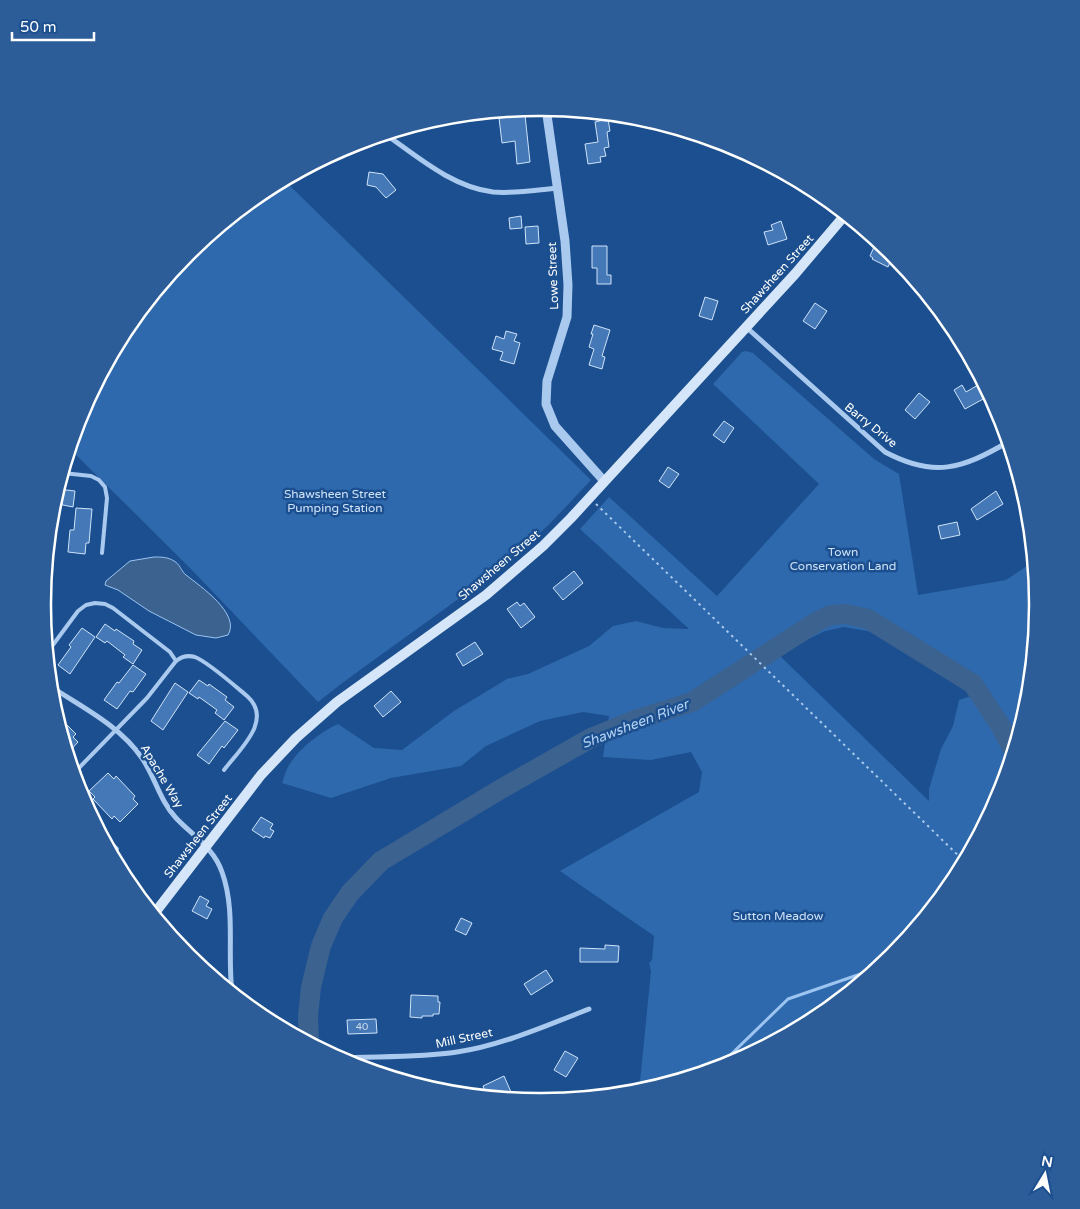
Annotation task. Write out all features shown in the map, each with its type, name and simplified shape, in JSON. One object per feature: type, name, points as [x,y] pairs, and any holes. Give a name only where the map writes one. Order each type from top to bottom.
[{"type":"main road","name":"Shawsheen Street","points":[[158,909],[261,775],[284,750],[308,726],[342,699],[512,574],[543,546],[795,274],[841,220]]},
{"type":"street","name":"Lowe Street","points":[[547,116],[568,266],[568,306],[564,328],[547,381],[546,404],[554,426],[604,481]]},
{"type":"street","points":[[392,139],[436,170],[473,188],[504,193],[558,188]]},
{"type":"street","name":"Barry Drive","points":[[746,327],[885,452],[904,462],[925,467],[959,466],[1002,445]]},
{"type":"street","name":"Apache Way","points":[[60,692],[117,730],[146,764],[169,810],[206,845]]},
{"type":"street","points":[[206,845],[222,872],[230,902],[232,984]]},
{"type":"street","name":"Mill Street","points":[[357,1057],[413,1056],[464,1051],[537,1029],[589,1009]]},
{"type":"lane","points":[[69,474],[91,476],[99,480],[105,487],[107,498],[102,553]]},
{"type":"lane","points":[[53,645],[78,610],[90,604],[100,603],[113,608],[170,652],[176,661]]},
{"type":"lane","points":[[79,768],[147,698],[176,661],[183,657],[196,658],[248,696],[256,706],[258,720],[255,729],[224,770]]},
{"type":"path","points":[[589,498],[959,856]]},
{"type":"green space","name":"Shawsheen Street Pumping Station","points":[[289,185],[591,480],[546,527],[505,563],[318,702],[189,567],[75,454],[88,417],[102,388],[117,360],[152,307],[194,259],[218,237],[268,198]]},
{"type":"green space","points":[[742,352],[753,353],[874,459],[899,474],[918,595],[1006,580],[1027,566],[1029,604],[1025,668],[1012,731],[1003,762],[992,792],[978,821],[963,849],[928,902],[886,950],[838,992],[812,1011],[777,1032],[727,1056],[666,1077],[640,1083],[651,971],[649,963],[652,960],[654,936],[560,871],[699,792],[702,772],[691,752],[651,760],[603,757],[609,716],[583,712],[540,721],[486,746],[461,766],[391,778],[331,798],[282,783],[289,765],[299,752],[317,736],[338,724],[374,748],[402,750],[454,711],[507,679],[528,674],[589,646],[613,626],[636,621],[663,628],[689,629],[580,529],[609,497],[717,596],[819,484],[713,384]],"holes":[[[844,627],[896,636],[909,647],[963,673],[973,682],[980,693],[959,700],[953,726],[941,749],[929,789],[929,801],[778,654],[825,631]]]},
{"type":"shaded area","points":[[154,557],[167,558],[176,562],[186,575],[217,601],[229,618],[231,627],[228,635],[216,638],[196,635],[149,611],[118,590],[105,585],[106,581],[130,561]]},
{"type":"building","points":[[525,116],[530,162],[517,164],[515,141],[502,143],[499,118]]},
{"type":"building","points":[[608,121],[610,131],[607,132],[609,147],[604,148],[606,156],[600,157],[601,162],[588,164],[585,144],[598,142],[595,122]]},
{"type":"building","points":[[369,172],[383,174],[396,190],[386,198],[376,187],[367,185]]},
{"type":"building","points":[[521,216],[522,228],[510,229],[509,218]]},
{"type":"building","points":[[781,221],[787,239],[768,245],[764,232],[773,230],[771,225]]},
{"type":"building","points":[[538,226],[539,243],[526,244],[525,227]]},
{"type":"building","points":[[592,246],[607,246],[607,275],[611,275],[611,284],[597,284],[597,268],[592,268]]},
{"type":"building","points":[[874,248],[890,263],[888,267],[872,259],[870,256]]},
{"type":"building","points":[[705,297],[718,301],[712,320],[699,316]]},
{"type":"building","points":[[815,303],[827,311],[815,329],[803,321]]},
{"type":"building","points":[[594,325],[610,330],[602,356],[605,357],[602,369],[589,365],[594,349],[589,347]]},
{"type":"building","points":[[506,331],[517,334],[514,341],[520,343],[514,364],[500,360],[503,352],[492,349],[496,336],[504,339]]},
{"type":"building","points":[[962,385],[966,392],[977,386],[983,399],[965,409],[954,390]]},
{"type":"building","points":[[919,393],[930,402],[915,419],[905,410]]},
{"type":"building","points":[[724,421],[734,428],[724,443],[713,435]]},
{"type":"building","points":[[668,467],[679,474],[669,488],[659,481]]},
{"type":"building","points":[[65,490],[75,491],[73,507],[62,505]]},
{"type":"building","points":[[996,491],[1003,504],[977,520],[971,509]]},
{"type":"building","points":[[76,508],[92,509],[89,543],[86,543],[85,554],[68,552],[70,530],[74,530]]},
{"type":"building","points":[[957,522],[960,535],[941,539],[938,526]]},
{"type":"building","points":[[574,571],[583,583],[563,600],[553,588]]},
{"type":"building","points":[[517,602],[520,606],[524,603],[535,617],[521,628],[507,609]]},
{"type":"building","points":[[105,624],[134,641],[133,644],[142,650],[133,664],[107,641],[105,643],[96,637]]},
{"type":"building","points":[[82,628],[95,637],[70,674],[58,665],[71,647],[69,645]]},
{"type":"building","points":[[475,642],[483,654],[463,666],[456,654]]},
{"type":"building","points":[[133,665],[146,674],[117,709],[104,700]]},
{"type":"building","points":[[199,680],[208,686],[209,684],[227,697],[225,700],[234,707],[224,720],[215,713],[217,710],[199,697],[198,699],[189,693]]},
{"type":"building","points":[[175,683],[188,692],[163,730],[151,721]]},
{"type":"building","points":[[391,691],[401,702],[383,717],[374,706]]},
{"type":"building","points":[[225,721],[238,730],[224,748],[222,746],[209,764],[197,755]]},
{"type":"building","points":[[67,725],[76,734],[73,737],[78,742],[73,748]]},
{"type":"building","points":[[108,773],[114,779],[116,776],[135,796],[133,799],[138,804],[120,822],[114,816],[112,819],[93,799],[95,797],[89,791]]},
{"type":"building","points":[[261,817],[273,824],[270,829],[274,831],[270,838],[265,836],[264,838],[252,830]]},
{"type":"building","points":[[200,896],[209,901],[206,906],[212,909],[207,919],[192,911]]},
{"type":"building","points":[[461,918],[472,923],[466,935],[455,930]]},
{"type":"building","points":[[605,945],[619,946],[618,962],[580,962],[580,948],[605,949]]},
{"type":"building","points":[[546,970],[553,981],[531,995],[524,984]]},
{"type":"building","points":[[411,995],[438,996],[438,1002],[440,1002],[439,1014],[422,1016],[422,1018],[410,1017]]},
{"type":"building","points":[[376,1019],[377,1033],[348,1034],[347,1020]]},
{"type":"building","points":[[565,1051],[578,1058],[566,1077],[554,1070]]},
{"type":"building","points":[[504,1076],[511,1092],[484,1090],[483,1086]]},
{"type":"waterway","name":"Shawsheen River","points":[[309,1035],[308,1016],[311,987],[321,946],[333,918],[350,893],[381,861],[591,738],[635,720],[692,702],[818,621],[831,615],[846,614],[868,619],[973,684],[1009,742]]},
{"type":"waterway","points":[[731,1054],[788,999],[859,975]]},
{"type":"park label","name":"Town Conservation Land","points":[[843,559]]},
{"type":"park label","name":"Sutton Meadow","points":[[778,916]]}]
